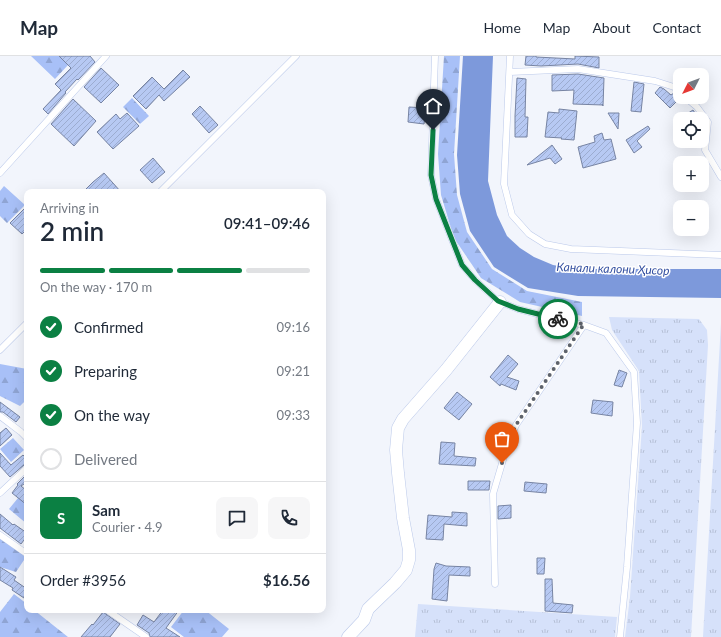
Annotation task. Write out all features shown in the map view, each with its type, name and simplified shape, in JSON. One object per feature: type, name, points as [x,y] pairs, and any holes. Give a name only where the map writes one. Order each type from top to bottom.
[{"type":"street","points":[[348,637],[364,620],[368,609],[406,570],[409,560],[396,450],[398,428],[403,419],[446,370],[500,302]]},
{"type":"lane","points":[[0,173],[106,56]]},
{"type":"lane","points":[[163,189],[296,56]]},
{"type":"lane","points":[[435,56],[431,175],[436,199],[462,265],[475,280],[500,302],[518,309],[584,324],[606,333],[634,372],[637,423],[627,567],[620,637]]},
{"type":"lane","points":[[510,56],[504,184],[512,215],[529,234],[545,244],[571,249],[721,254]]},
{"type":"lane","points":[[510,72],[578,69],[655,81],[673,87]]},
{"type":"lane","points":[[693,104],[708,122],[705,150],[721,177]]},
{"type":"lane","points":[[495,584],[493,494],[508,443],[516,425],[584,324]]},
{"type":"lane","points":[[0,350],[24,326]]},
{"type":"lane","points":[[0,416],[24,435]]},
{"type":"lane","points":[[0,493],[24,471]]},
{"type":"lane","points":[[0,535],[24,552]]},
{"type":"lane","points":[[111,613],[146,637]]},
{"type":"green space","points":[[31,56],[59,56],[68,65],[55,79]]},
{"type":"green space","points":[[444,56],[460,56],[454,154],[457,195],[467,232],[492,269],[527,291],[582,302],[582,316],[520,302],[481,278],[454,238],[441,195],[438,154]]},
{"type":"green space","points":[[132,98],[149,116],[140,124],[123,107]]},
{"type":"green space","points":[[4,186],[24,204],[24,206],[7,223],[0,216],[0,191]]},
{"type":"green space","points":[[609,317],[699,319],[707,330],[708,345],[691,637],[625,637],[630,597],[642,426],[639,371],[612,330]]},
{"type":"green space","points":[[721,323],[721,637],[703,637]]},
{"type":"green space","points":[[0,364],[24,368],[24,402],[20,406],[0,396]]},
{"type":"green space","points":[[13,438],[24,450],[11,462],[0,449]]},
{"type":"green space","points":[[24,491],[24,522],[9,509]]},
{"type":"green space","points":[[0,538],[24,556],[24,560],[16,572],[0,567]]},
{"type":"green space","points":[[14,594],[24,602],[24,613],[38,613],[68,637],[0,637],[0,612]]},
{"type":"green space","points":[[418,604],[617,617],[615,637],[415,637]]},
{"type":"green space","points":[[182,613],[209,613],[229,629],[222,637],[184,637],[171,627]]},
{"type":"water","name":"Канали калони Ҳисор","points":[[463,56],[493,56],[488,181],[497,215],[507,236],[520,248],[534,257],[553,265],[576,269],[721,269],[721,298],[578,296],[528,288],[494,267],[470,231],[460,194],[457,155]]},
{"type":"building","points":[[59,56],[90,56],[95,62],[65,92],[66,93],[48,114],[43,109],[61,90],[55,84],[71,68]]},
{"type":"building","points":[[526,56],[575,59],[575,56],[599,57],[599,68],[578,64],[541,66],[525,65]]},
{"type":"building","points":[[101,68],[119,85],[101,103],[84,87]]},
{"type":"building","points":[[183,70],[190,77],[164,101],[159,95],[146,109],[133,96],[152,77],[164,89]]},
{"type":"building","points":[[578,74],[604,78],[603,106],[573,104],[574,90],[552,91],[552,75]]},
{"type":"building","points":[[517,78],[526,79],[525,117],[528,117],[527,137],[515,137]]},
{"type":"building","points":[[634,82],[644,84],[641,112],[631,111]]},
{"type":"building","points":[[660,87],[671,95],[673,94],[674,104],[670,108],[655,93]]},
{"type":"building","points":[[73,99],[96,121],[74,146],[51,124]]},
{"type":"building","points":[[200,106],[218,125],[209,133],[192,114]]},
{"type":"building","points":[[409,107],[426,108],[424,124],[408,122]]},
{"type":"building","points":[[559,109],[577,111],[574,140],[545,137],[548,112],[559,113]]},
{"type":"building","points":[[127,113],[139,126],[113,149],[97,132],[116,114],[120,119]]},
{"type":"building","points":[[608,113],[619,113],[618,129]]},
{"type":"building","points":[[648,126],[650,129],[637,141],[642,147],[634,153],[626,140]]},
{"type":"building","points":[[602,133],[604,140],[611,139],[616,159],[583,168],[578,147],[595,142],[594,136]]},
{"type":"building","points":[[552,145],[562,159],[555,164],[550,158],[527,165]]},
{"type":"building","points":[[153,158],[165,172],[152,183],[140,170]]},
{"type":"building","points":[[104,173],[118,189],[86,189]]},
{"type":"building","points":[[24,209],[24,232],[22,234],[10,223]]},
{"type":"building","points":[[508,355],[518,364],[507,377],[519,381],[516,390],[501,384],[500,386],[490,377]]},
{"type":"building","points":[[619,370],[627,373],[622,387],[614,385]]},
{"type":"building","points":[[457,392],[472,404],[459,420],[444,408]]},
{"type":"building","points":[[593,400],[613,402],[612,416],[591,413]]},
{"type":"building","points":[[0,402],[20,417],[16,422],[3,412],[0,412]]},
{"type":"building","points":[[6,428],[12,435],[0,446],[0,433]]},
{"type":"building","points":[[441,442],[455,443],[454,456],[476,458],[475,466],[439,464]]},
{"type":"building","points":[[0,453],[11,465],[23,455],[24,456],[24,465],[10,477],[0,466]]},
{"type":"building","points":[[24,477],[24,484],[21,486],[24,488],[24,503],[12,493],[18,485],[17,484]]},
{"type":"building","points":[[468,481],[490,481],[489,490],[468,490]]},
{"type":"building","points":[[525,482],[547,484],[546,493],[524,491]]},
{"type":"building","points":[[511,505],[511,518],[498,519],[498,506]]},
{"type":"building","points":[[452,512],[467,513],[467,526],[444,524],[443,540],[426,539],[428,515],[452,517]]},
{"type":"building","points":[[0,514],[13,525],[14,524],[24,531],[24,540],[21,544],[0,528]]},
{"type":"building","points":[[537,558],[545,558],[544,574],[537,574]]},
{"type":"building","points":[[436,563],[446,566],[470,567],[470,576],[449,575],[447,601],[432,599],[434,569]]},
{"type":"building","points":[[0,567],[16,577],[14,580],[24,587],[24,598],[12,590],[13,588],[0,580]]},
{"type":"building","points":[[545,579],[552,579],[553,603],[573,605],[572,613],[545,611]]},
{"type":"building","points":[[102,613],[120,624],[110,637],[81,637],[92,624],[93,625]]},
{"type":"building","points":[[161,613],[177,613],[166,628],[180,637],[150,637],[149,633],[137,625],[143,615],[154,622]]},
{"type":"way so far","points":[[502,463],[508,443],[516,425],[584,324],[558,319]]},
{"type":"route","points":[[433,130],[431,175],[436,199],[462,265],[475,280],[498,301],[518,309],[558,319]]}]
